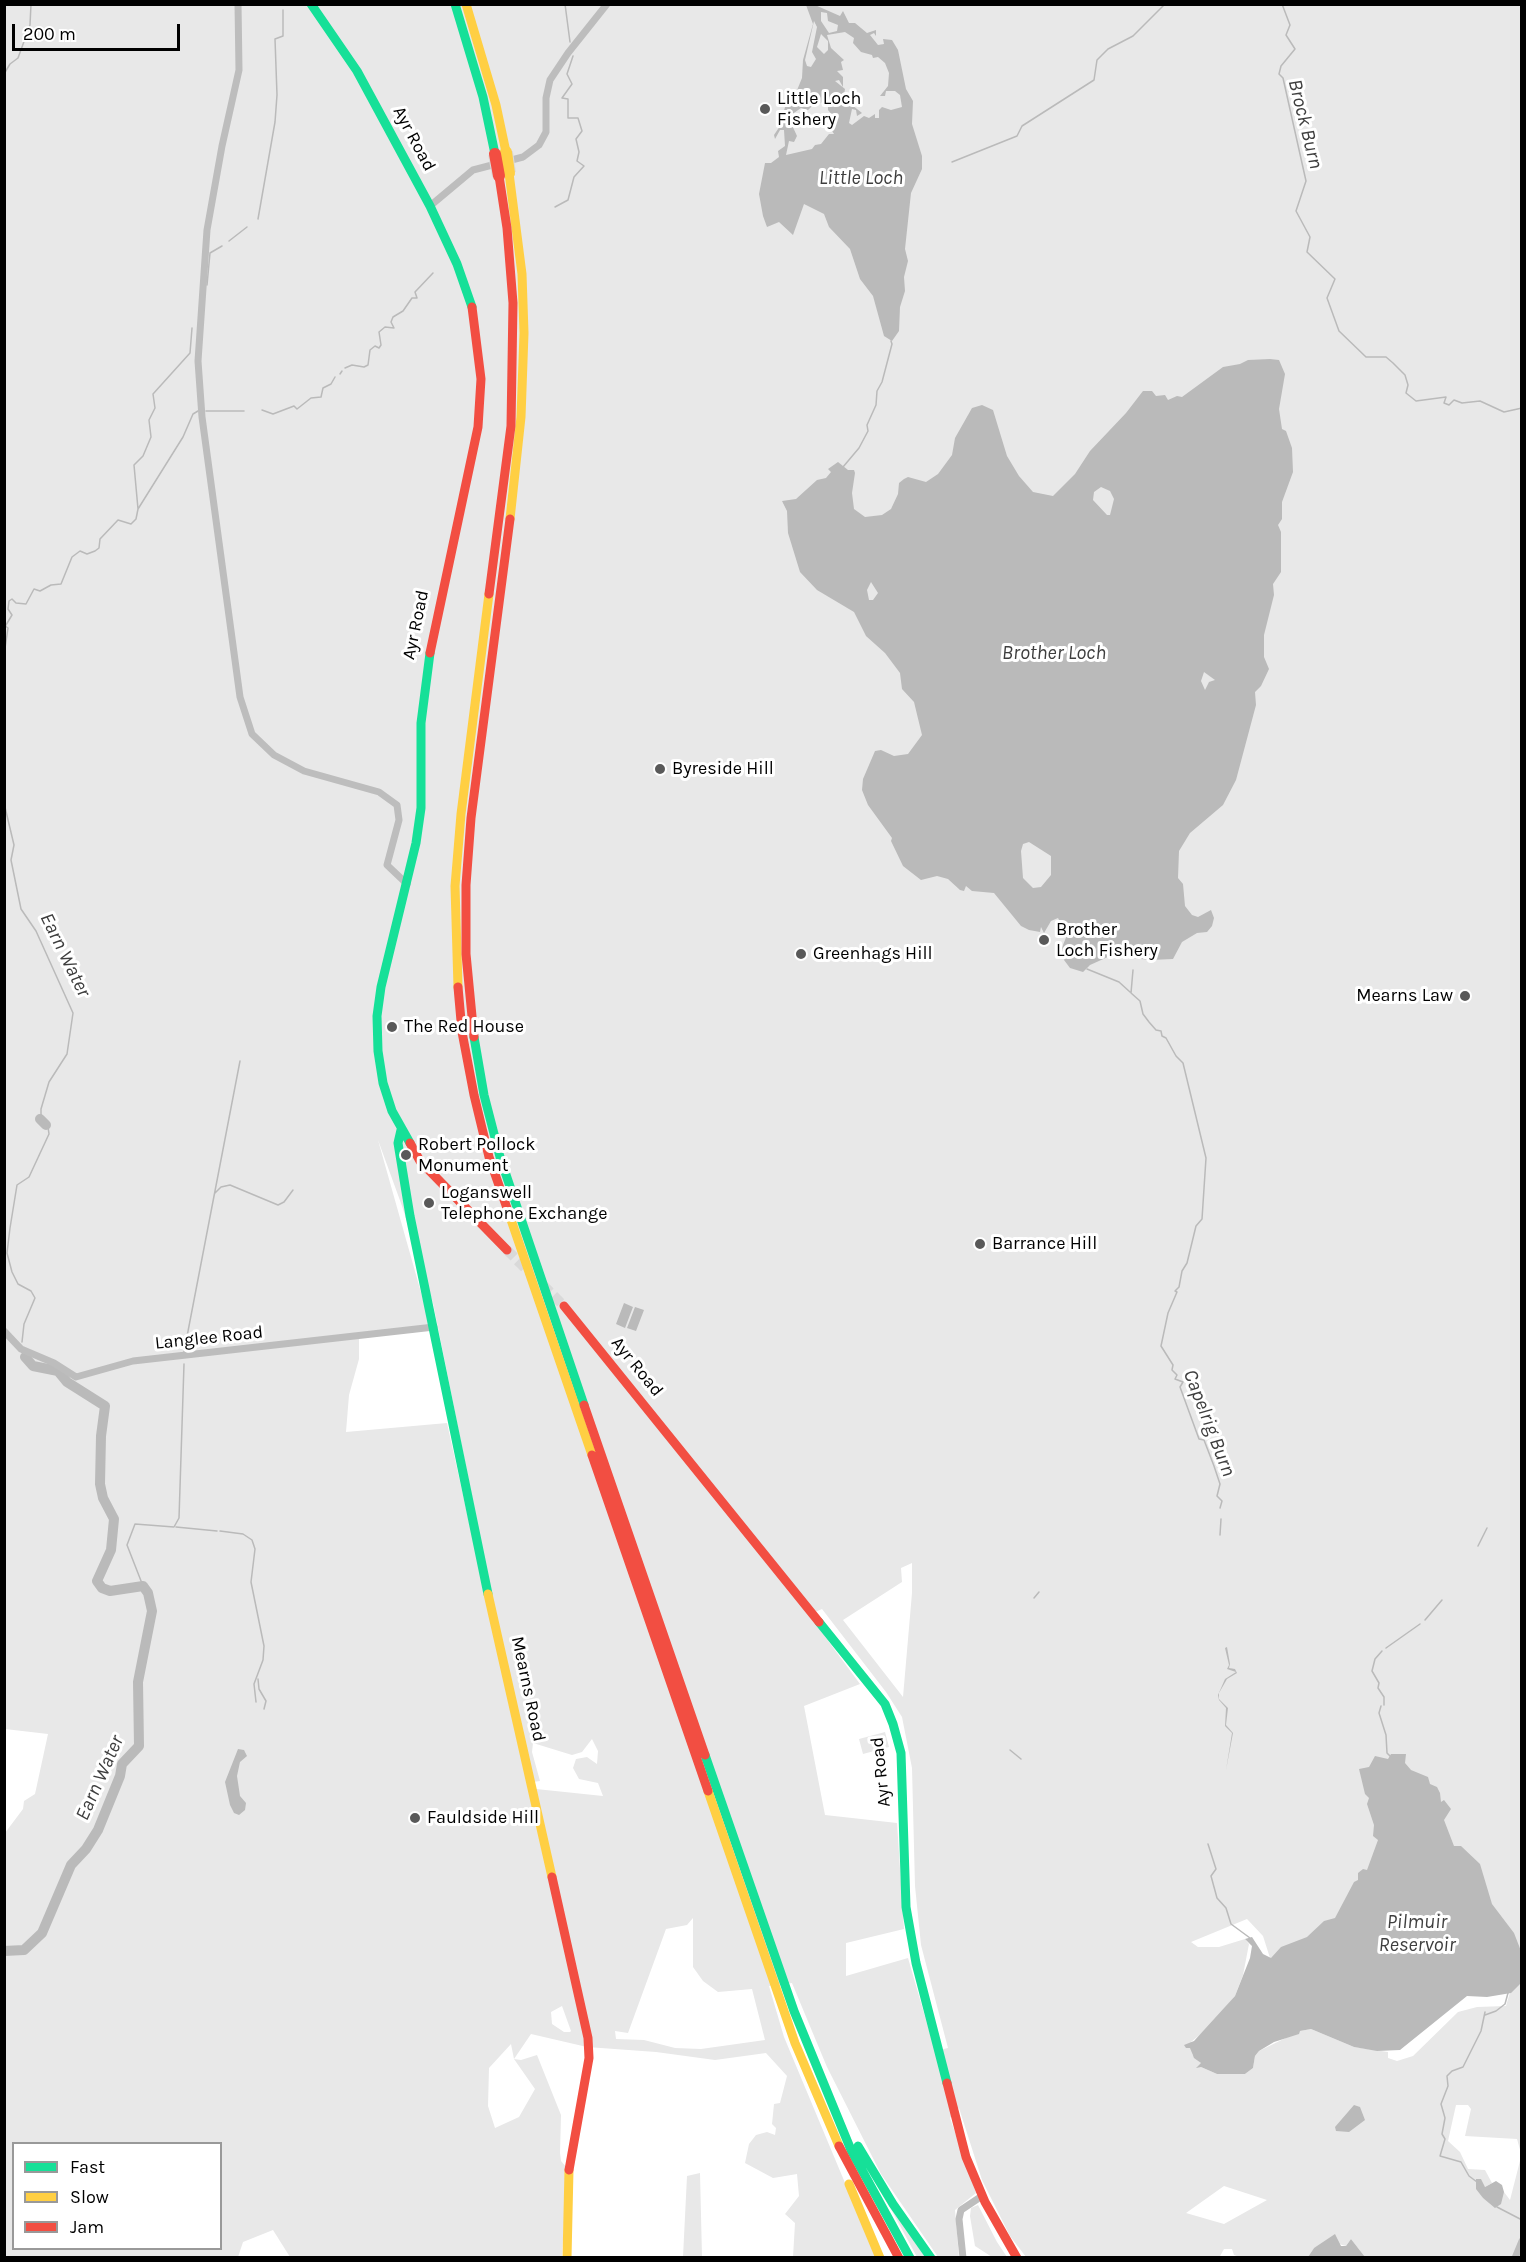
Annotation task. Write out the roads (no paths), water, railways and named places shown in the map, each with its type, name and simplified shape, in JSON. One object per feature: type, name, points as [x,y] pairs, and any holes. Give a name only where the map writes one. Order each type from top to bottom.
[{"type":"main road","name":"Ayr Road","points":[[311,4],[357,71],[430,206],[471,304],[480,357],[480,399],[474,448],[425,674],[421,723],[421,808],[407,884],[381,987],[377,1016],[378,1051],[383,1083],[401,1130],[420,1161],[507,1250]]},
{"type":"main road","points":[[455,4],[500,153]]},
{"type":"main road","points":[[466,4],[494,96],[500,153],[522,274],[523,376],[512,507],[471,818],[466,954],[472,1032],[500,1157],[531,1252],[808,2049],[851,2150],[910,2258]]},
{"type":"main road","points":[[504,174],[513,303],[513,389],[509,454],[461,814],[455,886],[456,957],[462,1032],[489,1157],[776,1990],[795,2043],[842,2153],[899,2258]]},
{"type":"main road","name":"Mearns Road","points":[[401,1130],[398,1143],[410,1216],[468,1503],[588,2038],[589,2058],[569,2172],[567,2258]]},
{"type":"main road","name":"Ayr Road","points":[[564,1306],[885,1704],[901,1753],[906,1907],[916,1963],[961,2142],[982,2196],[1017,2258]]},
{"type":"main road","points":[[776,1990],[813,2102],[880,2258]]},
{"type":"main road","points":[[808,2049],[851,2134],[879,2183],[931,2258]]},
{"type":"street","points":[[238,4],[239,70],[214,190],[202,281],[198,347],[202,417],[223,551],[240,697],[252,734],[274,755],[304,771],[365,787],[393,800],[397,805],[399,820],[387,865],[407,884]]},
{"type":"street","points":[[430,206],[457,181],[473,170],[523,157],[539,145],[546,132],[546,98],[550,80],[568,52],[607,4]]},
{"type":"street","name":"Langlee Road","points":[[4,1331],[21,1349],[54,1363],[76,1377],[133,1361],[434,1327]]},
{"type":"street","points":[[963,2258],[959,2220],[961,2210],[982,2196]]},
{"type":"street","points":[[1515,2258],[1521,2241]]},
{"type":"water","name":"Little Loch","points":[[806,5],[815,5],[840,16],[843,11],[849,23],[855,23],[867,33],[876,30],[876,36],[874,33],[870,35],[878,45],[884,44],[883,39],[892,40],[898,50],[906,89],[913,101],[912,124],[922,156],[922,169],[911,193],[905,249],[908,261],[904,277],[905,291],[900,307],[899,331],[892,341],[884,336],[873,296],[860,279],[850,249],[829,227],[824,214],[804,204],[793,235],[779,222],[767,227],[763,216],[759,194],[765,163],[771,163],[779,157],[778,151],[785,146],[784,130],[780,130],[775,139],[774,135],[780,126],[785,107],[793,100],[802,78],[803,60],[813,24]],"holes":[[[821,12],[827,13],[828,21],[838,25],[837,31],[829,33],[821,21]],[[814,21],[817,27],[812,52],[816,59],[811,67],[807,66],[805,60]],[[845,32],[854,38],[853,43],[861,52],[872,55],[873,58],[878,57],[885,63],[889,73],[888,86],[880,96],[885,96],[886,91],[895,91],[900,95],[902,107],[891,110],[882,107],[879,110],[879,118],[875,118],[875,114],[869,118],[864,116],[852,125],[849,123],[852,109],[856,110],[857,116],[862,113],[852,105],[848,97],[844,95],[845,89],[835,81],[839,80],[843,87],[843,77],[837,71],[843,70],[841,62],[844,60],[831,48],[827,35]],[[821,34],[828,41],[828,50],[824,54],[817,47]],[[828,102],[828,110],[833,116],[834,125],[831,129],[834,134],[829,134],[821,144],[815,145],[812,149],[786,155],[789,141],[794,142],[797,136],[791,123],[791,115],[801,108],[808,110],[815,103]]]},
{"type":"water","name":"Brother Loch","points":[[1248,360],[1279,360],[1285,374],[1279,409],[1282,429],[1286,431],[1292,448],[1293,472],[1282,502],[1282,519],[1278,525],[1281,532],[1281,572],[1273,584],[1274,595],[1264,635],[1264,657],[1269,669],[1261,686],[1255,692],[1256,705],[1236,780],[1223,805],[1190,833],[1179,851],[1178,878],[1183,884],[1185,906],[1192,915],[1198,917],[1211,910],[1214,918],[1212,926],[1207,932],[1197,933],[1182,942],[1173,959],[1151,960],[1110,956],[1090,965],[1083,972],[1070,968],[1064,960],[1067,955],[1061,950],[1067,935],[1058,918],[1051,921],[1044,933],[1041,927],[1040,932],[1029,930],[1021,926],[994,893],[972,891],[966,886],[964,891],[960,890],[948,879],[937,876],[921,880],[903,866],[891,841],[892,838],[868,805],[862,790],[863,779],[875,751],[881,750],[894,756],[908,754],[922,735],[914,702],[902,689],[900,673],[885,653],[866,636],[854,612],[817,590],[800,572],[788,533],[787,511],[782,501],[796,499],[817,480],[826,478],[831,472],[828,469],[838,462],[848,470],[854,470],[852,493],[854,509],[865,517],[882,515],[891,509],[898,494],[899,483],[904,479],[908,477],[926,482],[938,474],[952,455],[955,438],[972,408],[982,405],[993,410],[1007,456],[1019,476],[1033,492],[1053,496],[1075,474],[1090,451],[1126,413],[1143,391],[1152,391],[1156,396],[1165,395],[1168,400],[1177,396],[1182,397],[1223,367]],"holes":[[[1101,487],[1110,491],[1114,499],[1110,515],[1107,515],[1093,500],[1094,492]],[[871,582],[878,593],[873,600],[869,600],[867,590]],[[1204,672],[1215,680],[1209,682],[1205,690],[1201,681]],[[1029,842],[1051,856],[1051,875],[1041,887],[1033,888],[1023,878],[1021,851],[1023,844]]]},
{"type":"water","points":[[624,1303],[633,1307],[625,1328],[616,1324]]},
{"type":"water","points":[[635,1307],[644,1310],[636,1331],[627,1328]]},
{"type":"water","points":[[1227,1647],[1230,1664],[1229,1668],[1235,1669],[1237,1673],[1227,1679],[1219,1693],[1219,1699],[1228,1708],[1226,1725],[1233,1733],[1226,1770],[1232,1733],[1225,1726],[1226,1708],[1219,1700],[1218,1695],[1225,1679],[1236,1672],[1227,1669],[1229,1665],[1225,1648]]},
{"type":"water","points":[[238,1749],[244,1750],[247,1756],[240,1762],[237,1776],[240,1796],[246,1803],[245,1810],[239,1815],[234,1813],[230,1805],[225,1782]]},
{"type":"water","name":"Pilmuir Reservoir","points":[[1391,1754],[1406,1754],[1405,1763],[1411,1770],[1428,1777],[1430,1784],[1437,1787],[1441,1802],[1444,1800],[1451,1809],[1444,1820],[1454,1846],[1461,1846],[1480,1864],[1492,1904],[1514,1933],[1521,1951],[1520,1984],[1511,1993],[1487,1997],[1467,1996],[1400,2050],[1377,2051],[1354,2047],[1311,2029],[1274,2042],[1259,2051],[1255,2056],[1253,2068],[1245,2074],[1217,2074],[1201,2067],[1196,2068],[1201,2063],[1194,2058],[1190,2048],[1184,2045],[1194,2041],[1235,1996],[1250,1958],[1252,1946],[1245,1939],[1252,1937],[1263,1954],[1271,1958],[1281,1947],[1307,1937],[1324,1921],[1335,1918],[1354,1882],[1358,1880],[1358,1873],[1363,1869],[1367,1870],[1378,1840],[1373,1836],[1374,1825],[1367,1804],[1369,1798],[1365,1794],[1359,1769],[1369,1767],[1375,1756],[1388,1759]]},
{"type":"water","points":[[1354,2105],[1360,2107],[1365,2120],[1349,2132],[1336,2131],[1335,2127]]},
{"type":"water","points":[[1476,2179],[1481,2179],[1485,2187],[1496,2181],[1502,2185],[1504,2192],[1501,2204],[1495,2208],[1483,2198],[1476,2189]]},
{"type":"water","points":[[1335,2234],[1341,2246],[1346,2246],[1351,2239],[1365,2257],[1308,2257],[1314,2248]]},
{"type":"waterway","name":"Earn Water","points":[[4,74],[10,64],[18,58],[30,25],[31,4]]},
{"type":"waterway","points":[[565,4],[570,42]]},
{"type":"waterway","name":"Brock Burn","points":[[952,162],[1017,136],[1022,126],[1094,80],[1097,60],[1108,49],[1133,36],[1165,4]]},
{"type":"waterway","name":"Brock Burn","points":[[1282,4],[1290,25],[1286,35],[1295,49],[1281,66],[1279,74],[1283,78],[1306,181],[1296,211],[1310,237],[1307,252],[1335,279],[1327,298],[1339,331],[1366,357],[1386,357],[1393,363],[1405,375],[1408,385],[1406,393],[1416,401],[1446,397],[1444,403],[1449,405],[1454,400],[1462,403],[1480,401],[1504,412],[1522,408]]},
{"type":"waterway","points":[[258,219],[275,122],[277,95],[275,39],[283,36],[283,10]]},
{"type":"waterway","points":[[555,207],[568,200],[574,177],[584,166],[577,161],[579,152],[576,139],[582,131],[578,118],[568,118],[568,99],[562,98],[572,84],[567,74],[573,56]]},
{"type":"waterway","points":[[229,241],[247,227]]},
{"type":"waterway","points":[[207,285],[210,253],[222,246]]},
{"type":"waterway","points":[[345,368],[352,365],[364,367],[368,365],[370,350],[375,346],[379,348],[381,345],[379,332],[385,327],[394,328],[391,322],[393,317],[403,311],[412,298],[417,298],[415,292],[433,273]]},
{"type":"waterway","points":[[138,509],[134,465],[143,456],[151,437],[149,420],[155,408],[153,394],[190,353],[192,328]]},
{"type":"waterway","name":"Capelrig Burn","points":[[843,467],[859,448],[868,431],[867,425],[876,405],[877,391],[882,382],[891,341]]},
{"type":"waterway","points":[[262,410],[273,414],[294,406],[297,409],[311,398],[321,397],[323,388],[331,384],[335,377]]},
{"type":"waterway","points":[[6,625],[12,615],[8,609],[9,601],[12,599],[16,603],[26,604],[34,589],[40,591],[51,585],[61,584],[72,557],[80,551],[87,554],[99,548],[100,539],[118,520],[131,524],[136,519],[138,509],[183,437],[193,414],[198,411]]},
{"type":"waterway","points":[[206,411],[244,411]]},
{"type":"waterway","name":"Earn Water","points":[[4,625],[8,628],[4,655]]},
{"type":"waterway","name":"Earn Water","points":[[4,803],[14,845],[11,860],[21,909],[36,931],[73,1013],[67,1054],[49,1082],[41,1109],[41,1122],[48,1127],[49,1134],[29,1177],[17,1185],[10,1228],[7,1253],[12,1272],[18,1284],[31,1291],[35,1298],[24,1324],[22,1342]]},
{"type":"waterway","points":[[1087,969],[1119,982],[1130,992]]},
{"type":"waterway","name":"Capelrig Burn","points":[[1133,970],[1131,993],[1140,1001],[1143,1014],[1156,1030],[1161,1031],[1162,1036],[1166,1038],[1176,1056],[1183,1063],[1206,1158],[1202,1219],[1196,1226],[1187,1263],[1182,1271],[1179,1287],[1175,1291],[1177,1292],[1168,1313],[1161,1346],[1173,1365],[1172,1370],[1177,1375],[1175,1379],[1183,1382],[1180,1387],[1199,1439],[1204,1440],[1214,1466],[1220,1484],[1217,1496],[1222,1501],[1220,1508]]},
{"type":"waterway","points":[[184,1352],[240,1061]]},
{"type":"waterway","name":"Earn Water","points":[[40,1119],[46,1125]]},
{"type":"waterway","points":[[215,1193],[221,1187],[230,1185],[278,1205],[284,1202],[293,1190]]},
{"type":"waterway","name":"Earn Water","points":[[4,1951],[24,1950],[42,1933],[71,1865],[86,1849],[98,1830],[120,1776],[122,1764],[139,1746],[138,1682],[152,1611],[148,1593],[143,1586],[110,1591],[102,1588],[97,1581],[111,1550],[114,1519],[103,1498],[100,1484],[101,1436],[105,1406],[67,1382],[58,1371],[33,1366],[25,1357]]},
{"type":"waterway","points":[[143,1586],[127,1545],[135,1524],[174,1527],[179,1518],[184,1364]]},
{"type":"waterway","name":"Capelrig Burn","points":[[1220,1535],[1221,1519]]},
{"type":"waterway","points":[[176,1527],[217,1531]]},
{"type":"waterway","points":[[1478,1546],[1487,1528]]},
{"type":"waterway","points":[[220,1531],[243,1534],[252,1540],[255,1549],[251,1582],[264,1646],[263,1660],[254,1684],[256,1702]]},
{"type":"waterway","points":[[1034,1598],[1039,1592]]},
{"type":"waterway","points":[[1425,1620],[1442,1600]]},
{"type":"waterway","points":[[1386,1648],[1420,1624]]},
{"type":"waterway","points":[[1382,1651],[1375,1659],[1372,1671],[1384,1697],[1384,1705]]},
{"type":"waterway","points":[[258,1679],[259,1689],[266,1701],[264,1709]]},
{"type":"waterway","points":[[1381,1706],[1379,1713],[1386,1735],[1387,1753],[1390,1756]]},
{"type":"waterway","points":[[1010,1750],[1021,1759]]},
{"type":"waterway","name":"Capelrig Burn","points":[[1208,1844],[1216,1869],[1211,1876],[1217,1898],[1226,1908],[1231,1924],[1250,1938]]},
{"type":"waterway","points":[[1485,2015],[1505,2004],[1508,1993]]},
{"type":"waterway","points":[[1477,2182],[1469,2176],[1461,2162],[1440,2156],[1445,2139],[1442,2134],[1445,2118],[1441,2104],[1448,2086],[1447,2076],[1452,2071],[1463,2067],[1481,2031],[1485,2012]]},
{"type":"waterway","points":[[1497,2207],[1522,2220]]},
{"type":"tunnel","points":[[507,1250],[529,1272]]},
{"type":"tunnel","points":[[543,1285],[564,1306]]},
{"type":"place","name":"Little Loch Fishery","points":[[765,109]]},
{"type":"place","name":"Byreside Hill","points":[[660,769]]},
{"type":"place","name":"Brother Loch Fishery","points":[[1044,940]]},
{"type":"place","name":"Greenhags Hill","points":[[801,954]]},
{"type":"place","name":"Mearns Law","points":[[1465,996]]},
{"type":"place","name":"The Red House","points":[[392,1027]]},
{"type":"place","name":"Robert Pollock Monument","points":[[406,1155]]},
{"type":"place","name":"Loganswell Telephone Exchange","points":[[429,1203]]},
{"type":"place","name":"Barrance Hill","points":[[980,1244]]},
{"type":"place","name":"Fauldside Hill","points":[[415,1818]]}]
